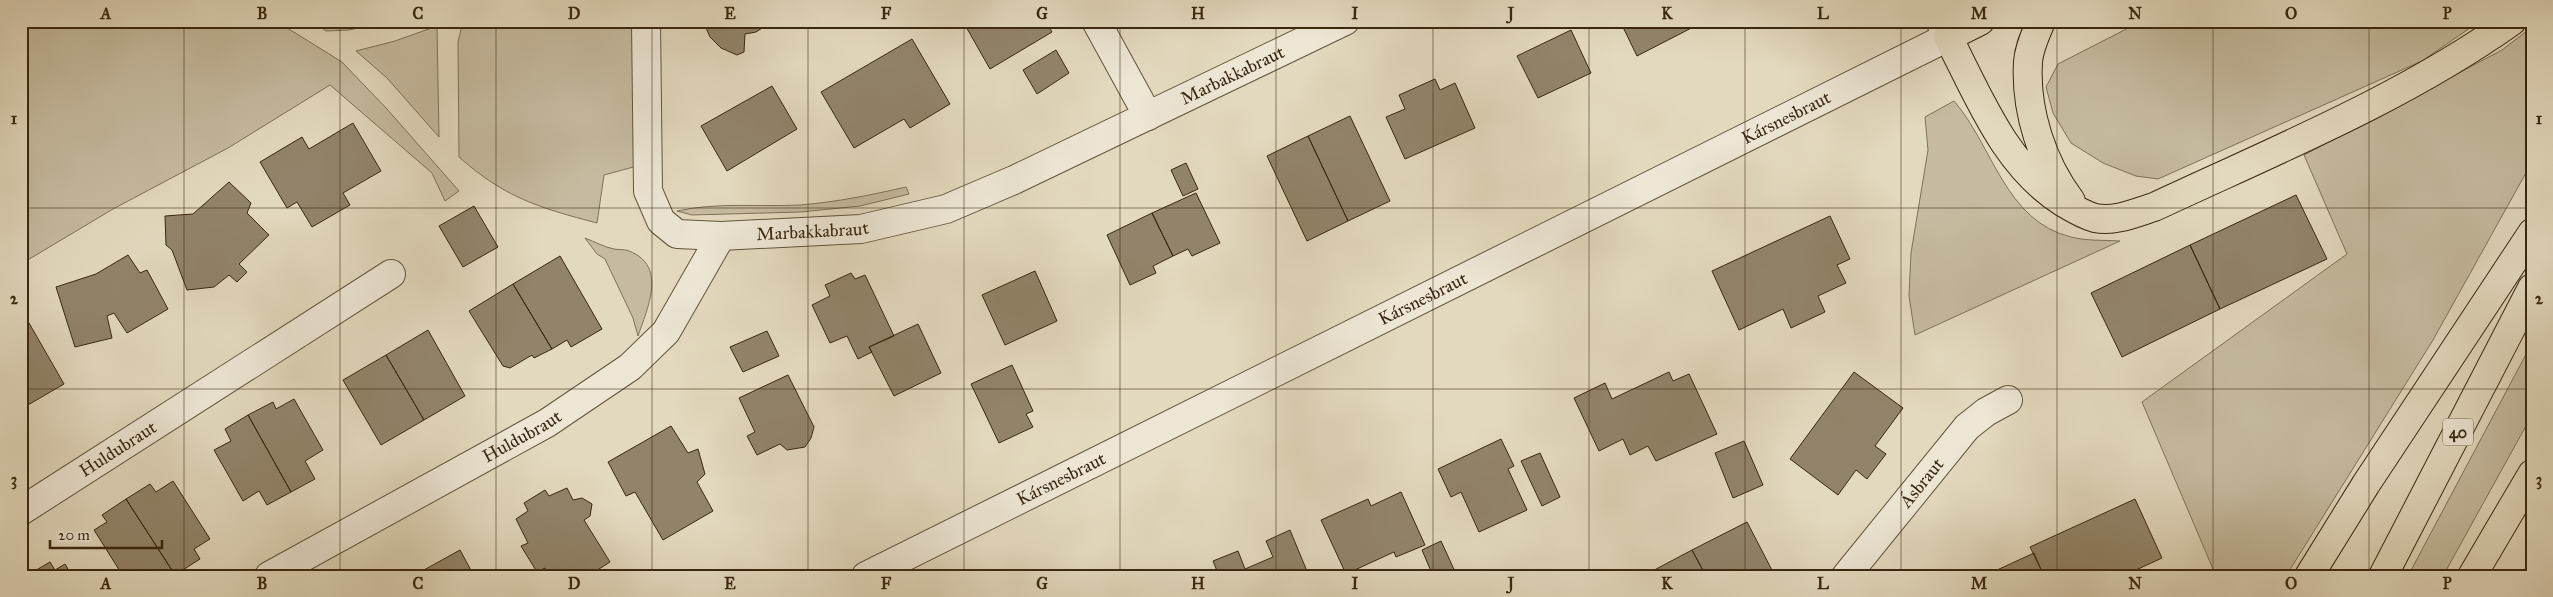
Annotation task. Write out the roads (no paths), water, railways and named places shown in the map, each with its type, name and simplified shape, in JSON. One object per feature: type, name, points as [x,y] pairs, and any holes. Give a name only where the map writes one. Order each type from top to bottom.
[{"type":"main road","name":"Kársnesbraut","points":[[1944,29],[1980,21]]},
{"type":"main road","points":[[2041,21],[2032,41],[2028,62],[2031,102],[2039,141],[2057,182],[2079,212]]},
{"type":"main road","points":[[1944,29],[1999,134],[2021,166],[2044,190],[2079,212],[2096,218],[2124,218],[2154,207],[2352,115],[2431,72],[2482,42],[2512,21]]},
{"type":"main road","points":[[2309,576],[2366,484],[2532,233]]},
{"type":"main road","name":"40","points":[[2383,576],[2532,288]]},
{"type":"main road","points":[[2472,576],[2532,474]]},
{"type":"street","name":"Marbakkabraut","points":[[646,21],[648,191],[661,222],[677,234],[721,236],[861,229],[946,209],[1014,180],[1345,21]]},
{"type":"street","points":[[1096,21],[1148,116]]},
{"type":"street","name":"Kársnesbraut","points":[[866,576],[1944,29]]},
{"type":"street","name":"Huldubraut","points":[[269,576],[548,423],[630,367],[666,332],[721,236]]},
{"type":"street","name":"Huldubraut","points":[[21,511],[391,274]]},
{"type":"street","name":"Ásbraut","points":[[1846,576],[1967,427],[1986,412],[2008,400]]}]
